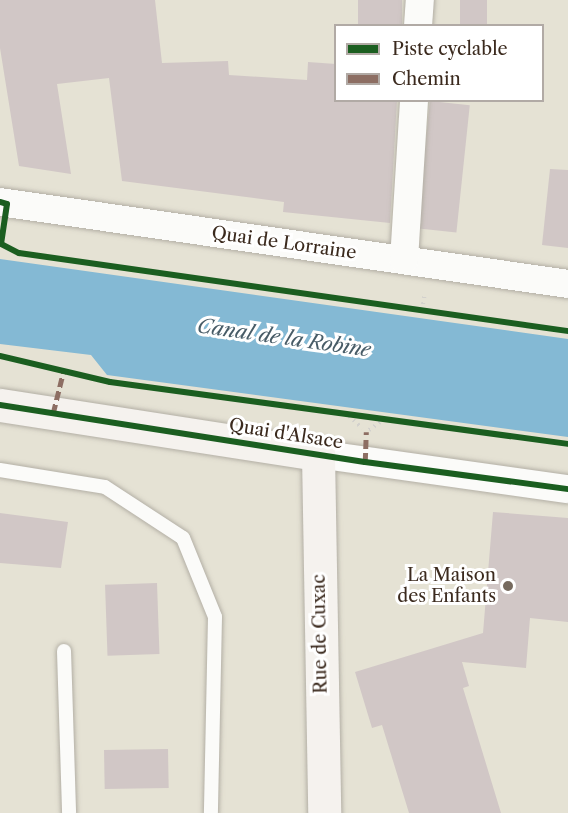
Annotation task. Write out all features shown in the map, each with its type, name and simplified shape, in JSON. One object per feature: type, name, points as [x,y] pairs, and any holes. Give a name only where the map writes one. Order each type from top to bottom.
[{"type":"street","points":[[418,24],[420,0]]},
{"type":"street","points":[[404,260],[414,102]]},
{"type":"street","name":"Quai de Lorraine","points":[[0,202],[568,284]]},
{"type":"street","name":"Quai d'Alsace","points":[[0,405],[318,454],[568,489]]},
{"type":"street","name":"Rue de Cuxac","points":[[318,454],[324,813]]},
{"type":"lane","points":[[0,470],[105,487],[183,538],[214,616],[211,813]]},
{"type":"lane","points":[[64,651],[69,813]]},
{"type":"path","points":[[349,416],[366,432],[386,418]]},
{"type":"water","name":"Canal de la Robine","points":[[0,259],[568,339],[568,437],[107,375],[91,355],[0,344]]},
{"type":"building","points":[[0,0],[155,0],[162,63],[228,61],[229,75],[307,80],[308,62],[334,64],[334,102],[397,102],[390,223],[283,212],[284,202],[122,181],[109,78],[57,84],[71,174],[19,166],[0,48]]},
{"type":"building","points":[[358,0],[402,0],[402,24],[358,24]]},
{"type":"building","points":[[460,0],[487,0],[487,24],[460,24]]},
{"type":"building","points":[[430,102],[470,105],[456,232],[417,228]]},
{"type":"building","points":[[550,169],[568,170],[568,248],[542,245]]},
{"type":"building","points":[[493,512],[568,518],[568,622],[530,618],[526,668],[462,662],[469,686],[463,688],[501,813],[409,813],[382,725],[372,728],[355,672],[483,633]]},
{"type":"building","points":[[0,513],[68,522],[61,568],[0,563]]},
{"type":"building","points":[[157,583],[159,654],[108,656],[105,585]]},
{"type":"building","points":[[168,749],[169,788],[105,789],[104,750]]},
{"type":"marked path","points":[[53,413],[64,369]]},
{"type":"marked path","points":[[365,462],[366,432]]},
{"type":"cycle path","points":[[0,202],[7,204],[1,244],[19,253],[568,331]]},
{"type":"cycle path","points":[[0,356],[110,382],[568,444]]},
{"type":"cycle path","points":[[0,405],[365,462],[568,489]]},
{"type":"place","name":"La Maison des Enfants","points":[[508,586]]}]
